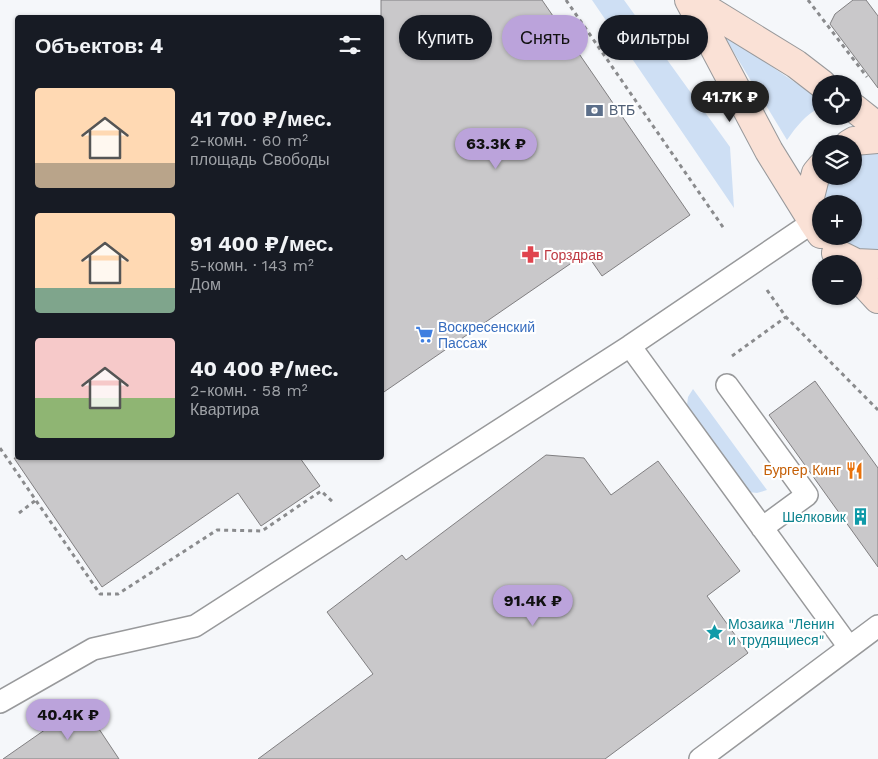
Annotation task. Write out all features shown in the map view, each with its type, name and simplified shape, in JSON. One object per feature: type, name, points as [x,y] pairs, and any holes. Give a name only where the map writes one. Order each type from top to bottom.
[{"type":"main road","points":[[691,0],[796,64],[812,76]]},
{"type":"main road","points":[[691,0],[769,151],[832,247],[878,299]]},
{"type":"main road","points":[[862,114],[878,127]]},
{"type":"main road","points":[[862,140],[878,139]]},
{"type":"main road","points":[[813,185],[810,197],[832,247],[856,263],[878,264]]},
{"type":"lane","points":[[0,702],[93,649],[195,626],[630,346],[832,247]]},
{"type":"lane","points":[[630,346],[849,647]]},
{"type":"lane","points":[[727,385],[807,495],[762,528]]},
{"type":"lane","points":[[700,759],[878,626]]},
{"type":"path","points":[[566,0],[725,230]]},
{"type":"path","points":[[808,0],[869,80]]},
{"type":"path","points":[[762,284],[786,317],[878,410]]},
{"type":"path","points":[[0,448],[100,594],[118,594],[217,530],[262,531],[321,491]]},
{"type":"path","points":[[19,512],[36,500]]},
{"type":"shaded area","points":[[592,0],[624,0],[635,15],[602,15]]},
{"type":"shaded area","points":[[722,33],[812,94],[812,113],[806,117],[787,140]]},
{"type":"shaded area","points":[[633,60],[667,60],[730,147],[734,208]]},
{"type":"shaded area","points":[[878,152],[878,253],[873,254],[847,245],[862,245],[862,195],[824,195],[827,185],[862,185],[862,153]]},
{"type":"shaded area","points":[[693,389],[767,490],[757,493],[749,492],[687,405],[688,397]]},
{"type":"building","name":"Воскресенский Пассаж","points":[[381,0],[542,0],[552,15],[502,15],[502,60],[583,60],[690,215],[602,276],[586,253],[384,392],[384,15],[381,15]]},
{"type":"building","points":[[853,0],[866,0],[878,16],[878,88],[830,24],[835,14]]},
{"type":"building","name":"Шелковик","points":[[815,381],[878,468],[878,567],[769,415]]},
{"type":"building","points":[[546,455],[584,458],[611,495],[658,461],[740,571],[707,596],[748,653],[605,759],[258,759],[373,674],[327,612],[402,555],[406,560]]},
{"type":"building","points":[[15,460],[301,460],[320,486],[261,526],[238,493],[102,587]]},
{"type":"building","points":[[83,705],[119,759],[3,759],[49,727]]},
{"type":"place","name":"ВТБ","points":[[595,110]]},
{"type":"place","name":"Горздрав","points":[[530,255]]},
{"type":"place","name":"Воскресенский Пассаж","points":[[424,335]]},
{"type":"place","name":"Бургер Кинг","points":[[855,470]]},
{"type":"place","name":"Шелковик","points":[[860,517]]},
{"type":"place","name":"Мозаика \"Ленин и трудящиеся\"","points":[[714,632]]}]
